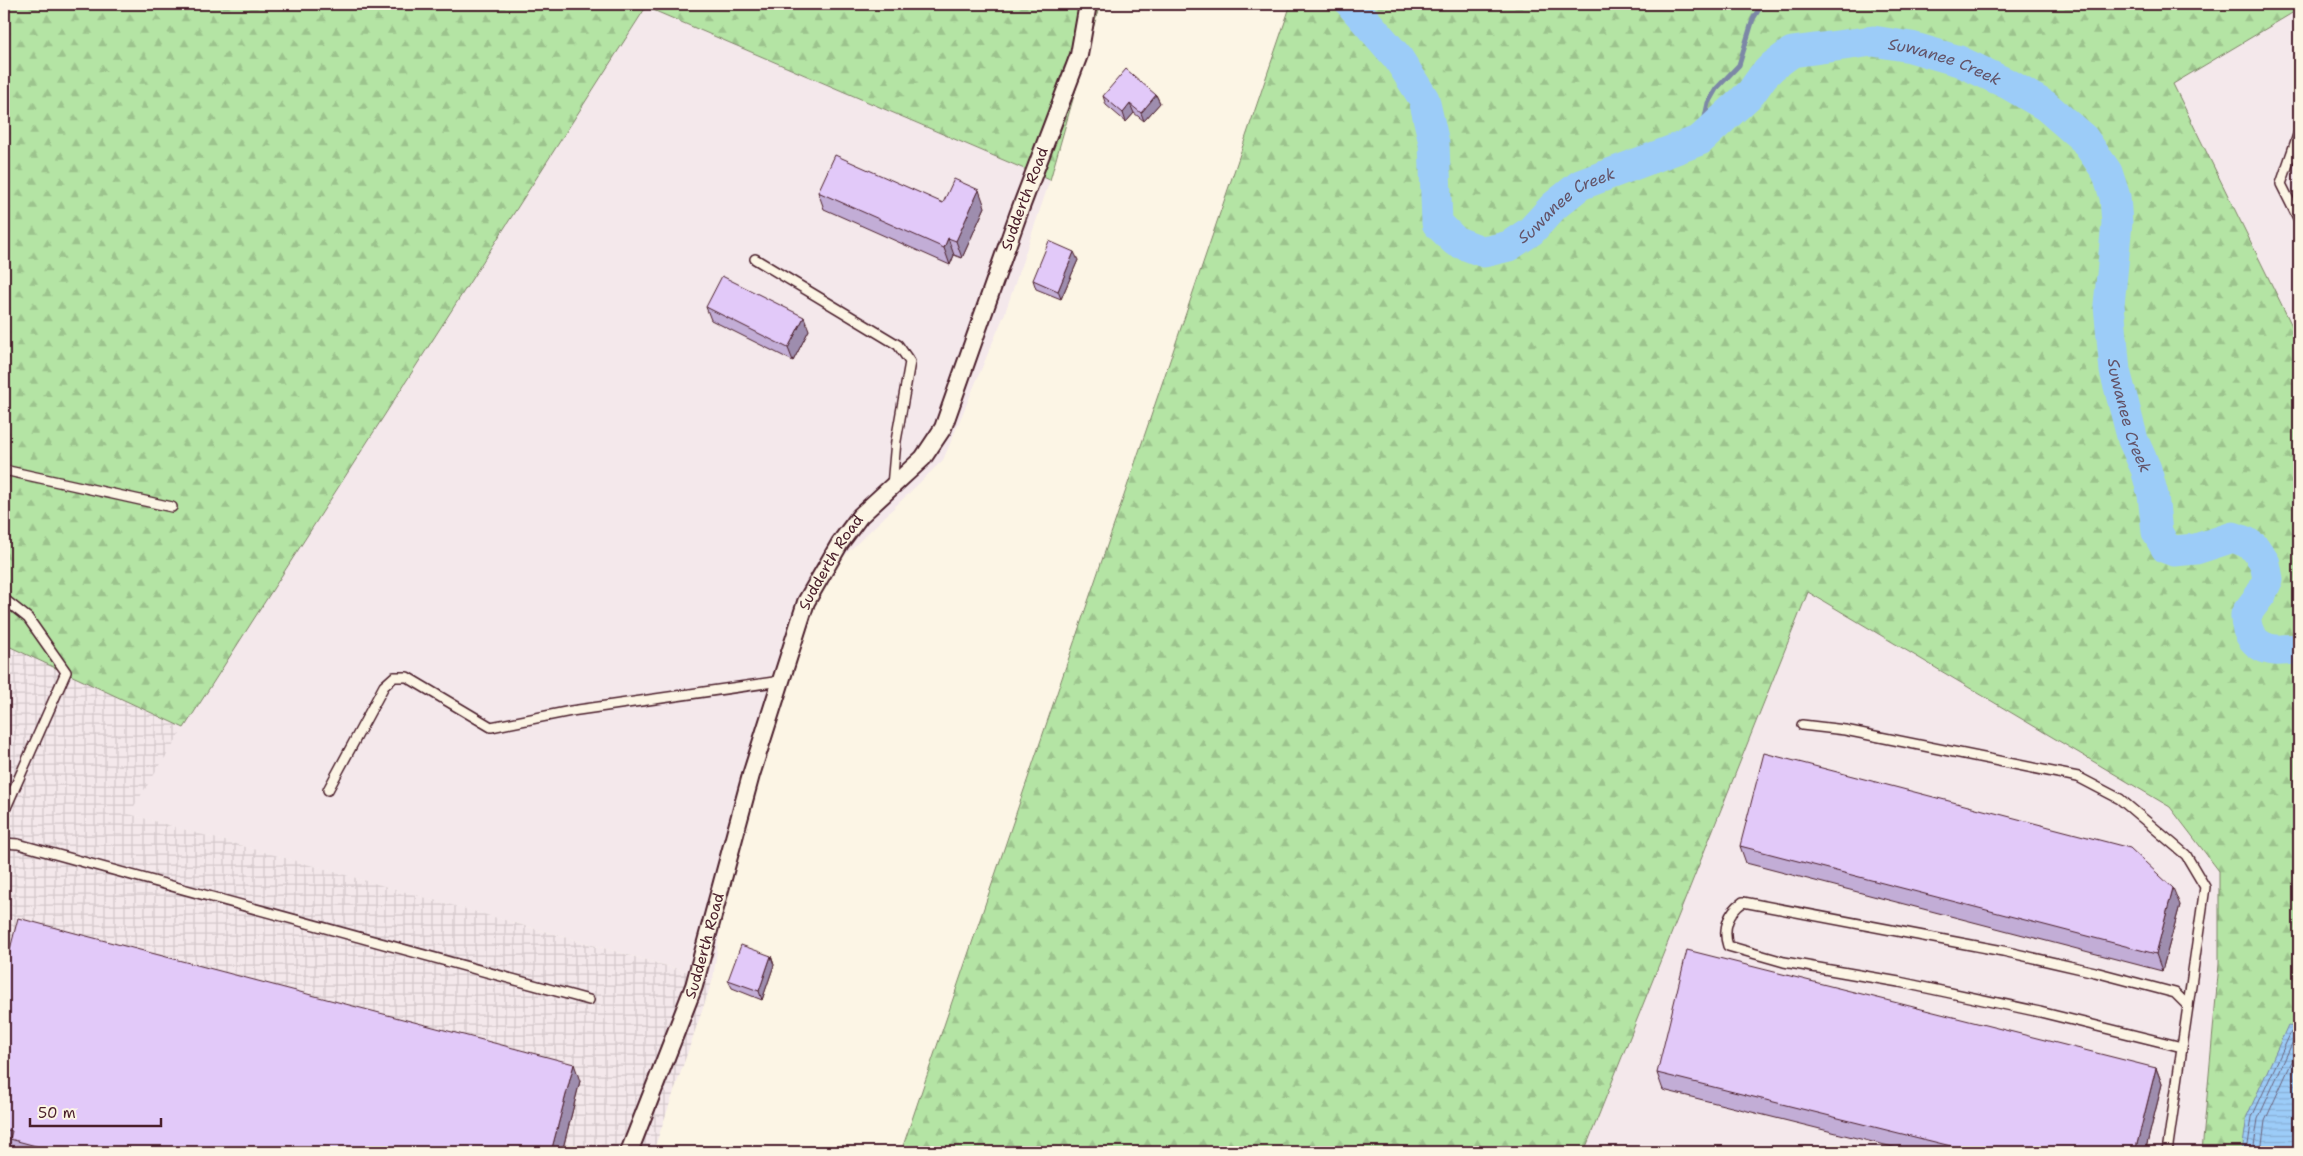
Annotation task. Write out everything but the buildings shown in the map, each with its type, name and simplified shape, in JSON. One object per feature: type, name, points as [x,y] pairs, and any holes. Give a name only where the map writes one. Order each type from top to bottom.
[{"type":"street","name":"Sudderth Road","points":[[629,1152],[694,986],[751,776],[806,602],[845,536],[860,516],[923,458],[943,428],[1018,215],[1079,55],[1088,4]]},
{"type":"lane","points":[[2299,132],[2281,184],[2299,220]]},
{"type":"lane","points":[[755,258],[898,344],[910,362],[896,441],[892,487]]},
{"type":"lane","points":[[4,470],[172,507]]},
{"type":"lane","points":[[4,599],[28,618],[66,672],[4,812]]},
{"type":"lane","points":[[328,790],[384,686],[394,677],[407,677],[491,727],[571,711],[781,681]]},
{"type":"lane","points":[[1802,725],[1844,730],[2078,777],[2120,799],[2186,855],[2205,888],[2167,1152]]},
{"type":"lane","points":[[4,842],[18,844],[589,1000]]},
{"type":"lane","points":[[2182,1047],[2040,1012],[1946,992],[1784,962],[1728,946],[1724,936],[1732,910],[1743,902],[2003,951],[2095,972],[2175,993],[2188,1006]]},
{"type":"shaded area","points":[[646,7],[1050,180],[1005,313],[943,460],[801,598],[731,850],[713,979],[128,814]]},
{"type":"shaded area","points":[[2299,9],[2299,340],[2173,84]]},
{"type":"shaded area","points":[[1808,592],[2170,807],[2219,871],[2219,964],[2202,1152],[1584,1152]]},
{"type":"shaded area","points":[[4,644],[184,728],[129,814],[713,979],[653,1152],[4,1152]]},
{"type":"green space","points":[[4,4],[1100,4],[1050,180],[646,7],[184,728],[4,644]]},
{"type":"green space","points":[[1291,4],[2299,4],[2299,9],[2173,84],[2299,340],[2299,1152],[2202,1152],[2219,964],[2219,871],[2170,807],[1808,592],[1584,1152],[901,1152]]},
{"type":"water","points":[[2288,1025],[2299,1027],[2299,1152],[2242,1152],[2247,1116]]},
{"type":"waterway","name":"Suwanee Creek","points":[[1351,4],[1398,58],[1424,99],[1434,143],[1437,223],[1455,241],[1484,252],[1509,246],[1531,231],[1554,206],[1580,185],[1700,140],[1751,93],[1773,66],[1792,52],[1873,41],[1911,47],[1959,61],[2010,85],[2046,106],[2084,139],[2107,172],[2115,197],[2117,223],[2109,305],[2115,371],[2133,440],[2146,469],[2153,495],[2157,532],[2166,548],[2174,551],[2196,549],[2233,537],[2255,548],[2265,563],[2268,579],[2261,594],[2246,614],[2249,633],[2257,643],[2268,649],[2299,650]]},
{"type":"waterway","points":[[1700,140],[1708,103],[1716,89],[1739,65],[1753,19],[1762,4]]}]
